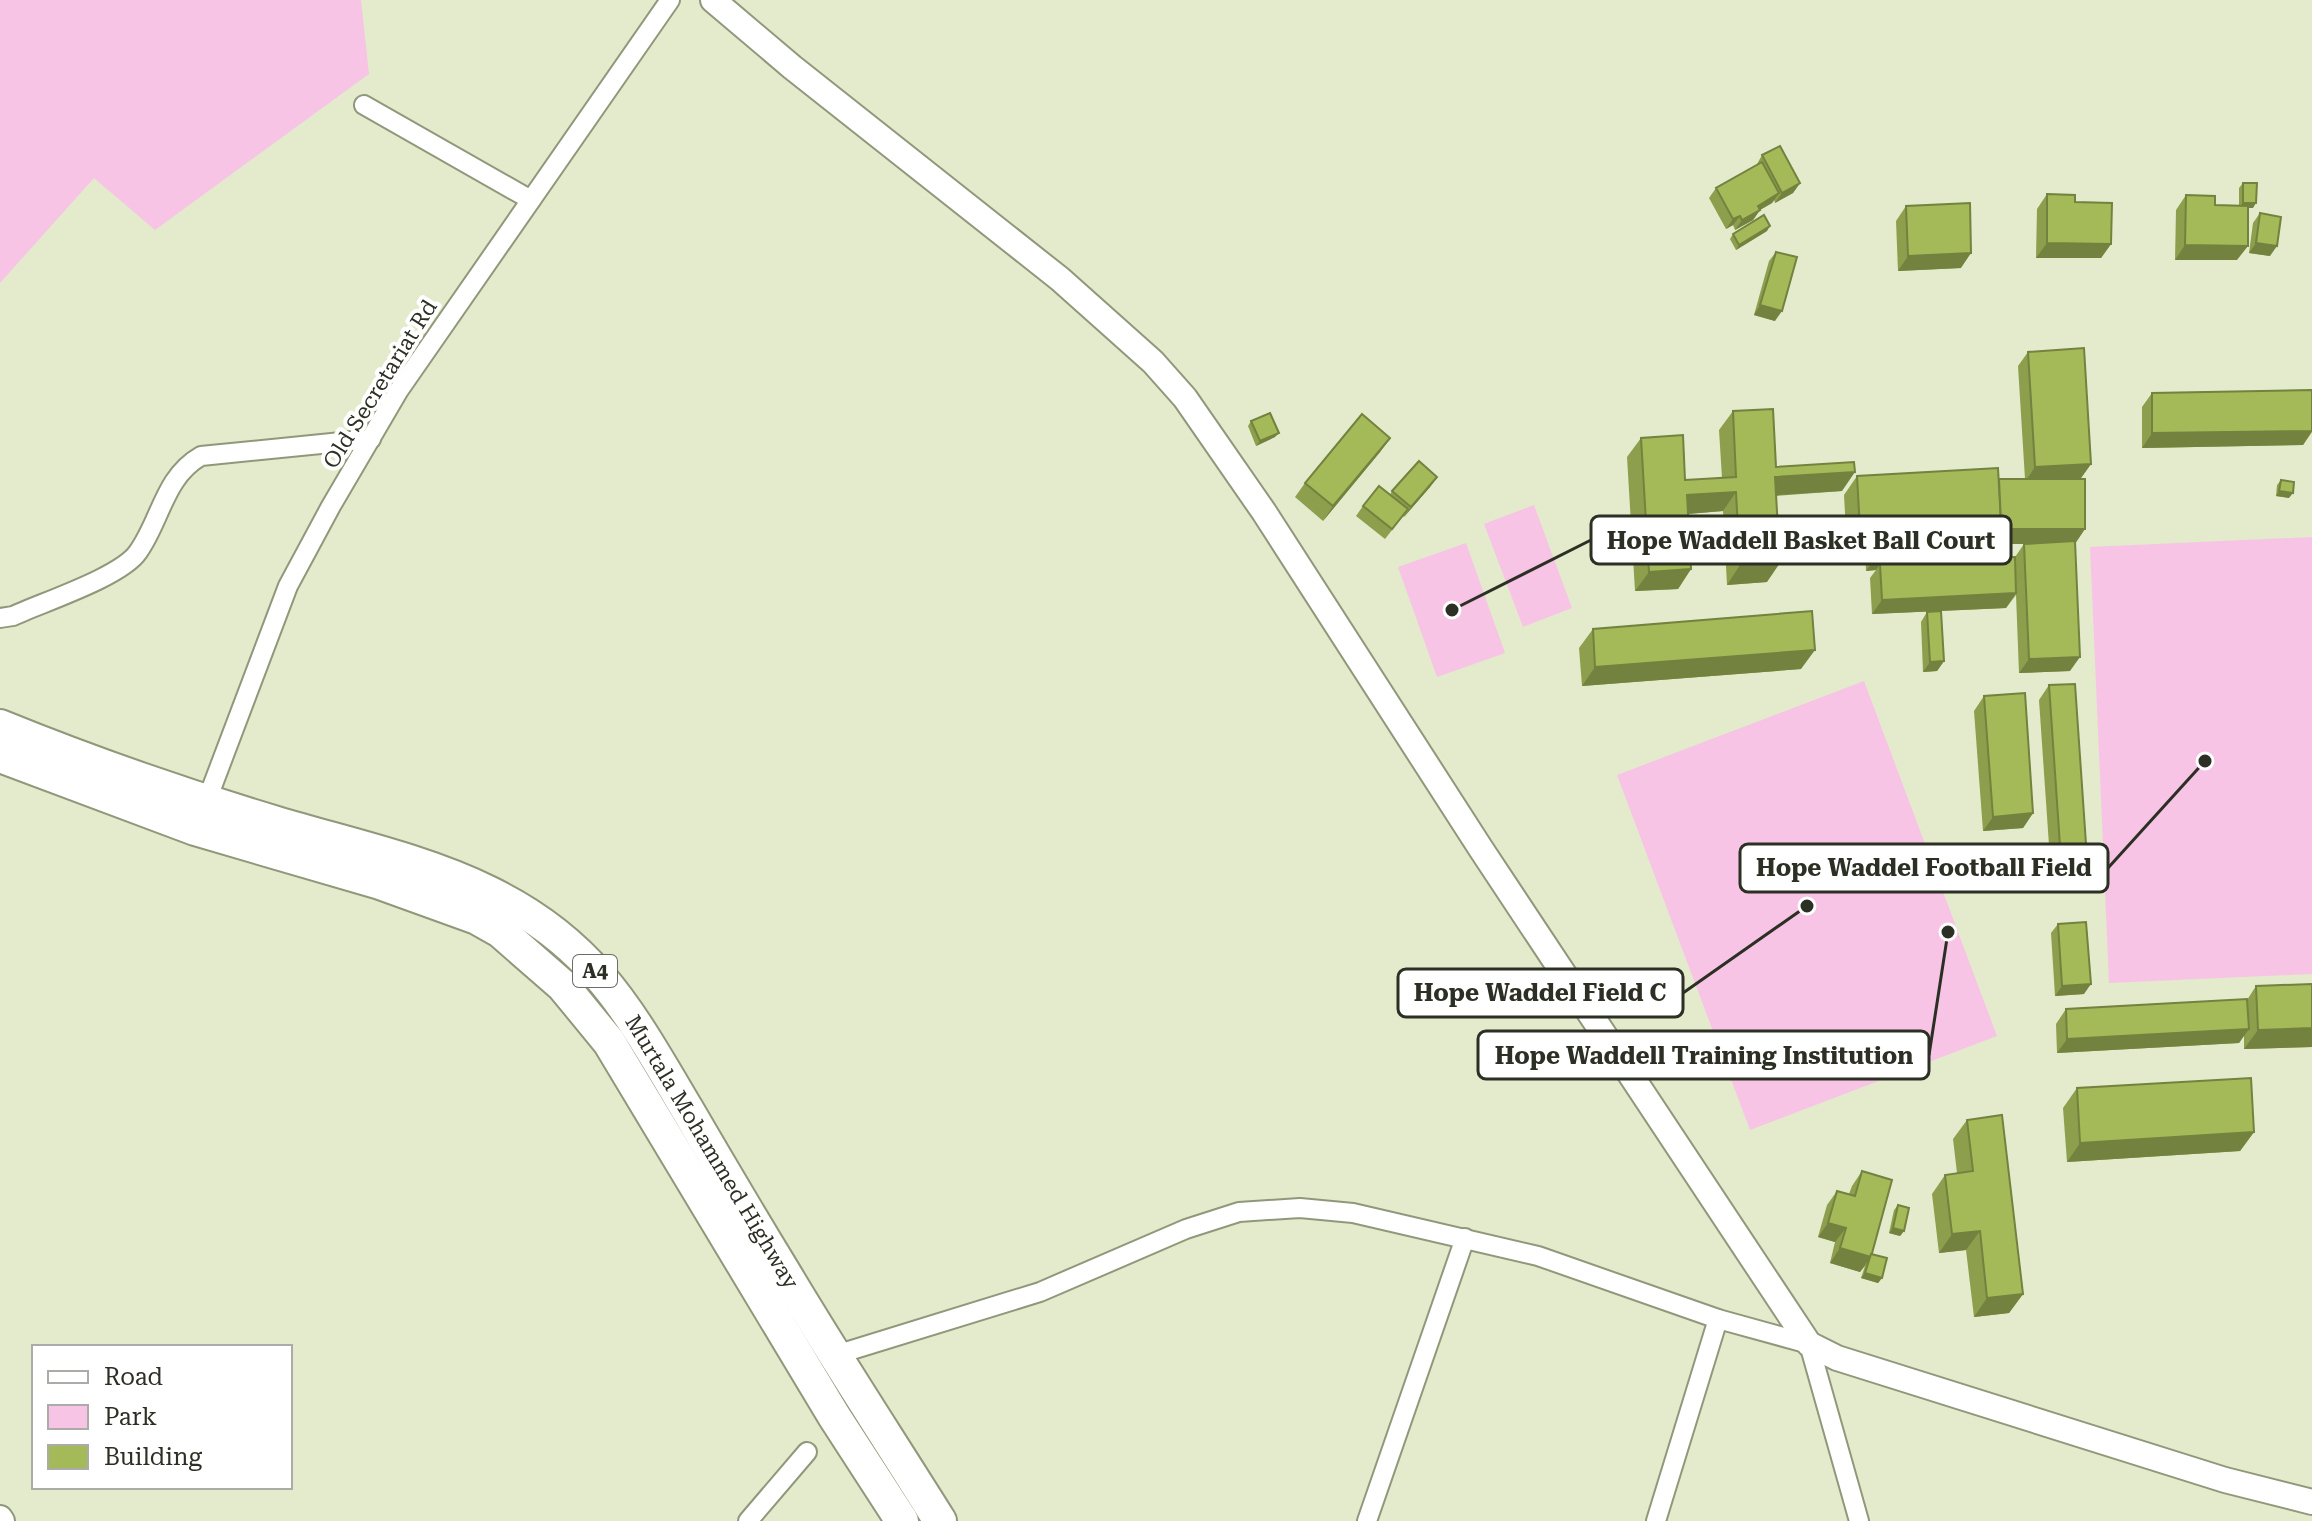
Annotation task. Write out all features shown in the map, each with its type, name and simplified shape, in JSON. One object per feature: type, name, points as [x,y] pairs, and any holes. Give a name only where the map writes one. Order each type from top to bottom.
[{"type":"highway","name":"Murtala Mohammed Highway","points":[[0,726],[200,816],[477,918],[500,931],[533,959],[563,986],[609,1042],[803,1364],[902,1521]]},
{"type":"highway","name":"Murtala Mohammed Highway","points":[[0,756],[200,816],[453,877],[508,903],[572,946],[608,985],[641,1030],[836,1356],[940,1521]]},
{"type":"street","name":"Old Secretariat Rd","points":[[200,816],[288,586],[399,390],[670,0]]},
{"type":"street","points":[[713,0],[804,77],[1060,279],[1144,353],[1185,398],[1264,512],[1490,862],[1809,1344],[1859,1521]]},
{"type":"street","points":[[364,105],[531,200]]},
{"type":"street","points":[[0,618],[13,616],[121,569],[137,554],[173,482],[190,462],[201,456],[371,439]]},
{"type":"street","points":[[803,1364],[1040,1292],[1186,1229],[1239,1212],[1300,1208],[1353,1213],[1538,1256],[1718,1319],[1809,1344],[1837,1358],[2225,1480],[2312,1502]]},
{"type":"street","points":[[1367,1521],[1465,1238]]},
{"type":"street","points":[[1656,1521],[1718,1319]]},
{"type":"street","points":[[748,1521],[807,1452]]},
{"type":"green space","points":[[0,0],[361,0],[369,74],[155,230],[94,178],[0,283]]},
{"type":"green space","points":[[1534,505],[1572,608],[1523,627],[1484,524]]},
{"type":"green space","points":[[2312,537],[2312,974],[2109,983],[2090,547]]},
{"type":"green space","points":[[1466,543],[1505,653],[1437,677],[1398,567]]},
{"type":"green space","points":[[1864,681],[1997,1036],[1750,1130],[1617,775]]},
{"type":"building","points":[[1780,146],[1800,183],[1782,193],[1762,155]]},
{"type":"building","points":[[1762,162],[1779,193],[1758,206],[1760,210],[1742,220],[1740,216],[1733,219],[1716,188]]},
{"type":"building","points":[[2243,183],[2257,183],[2256,203],[2243,203]]},
{"type":"building","points":[[2047,194],[2075,195],[2075,202],[2112,203],[2111,244],[2047,243]]},
{"type":"building","points":[[2186,195],[2215,196],[2215,205],[2248,206],[2248,246],[2185,245]]},
{"type":"building","points":[[1970,203],[1971,253],[1908,256],[1906,206]]},
{"type":"building","points":[[2260,213],[2281,217],[2277,246],[2256,243]]},
{"type":"building","points":[[1764,215],[1770,226],[1739,245],[1733,234]]},
{"type":"building","points":[[1776,252],[1797,257],[1782,311],[1760,305]]},
{"type":"building","points":[[2084,348],[2091,464],[2035,467],[2028,352]]},
{"type":"building","points":[[2312,390],[2312,431],[2152,433],[2152,393]]},
{"type":"building","points":[[1773,409],[1776,467],[1854,462],[1855,472],[1775,477],[1780,563],[1740,565],[1736,492],[1687,495],[1691,569],[1649,572],[1641,438],[1683,435],[1685,480],[1736,477],[1733,411]]},
{"type":"building","points":[[1270,413],[1279,433],[1260,441],[1251,421]]},
{"type":"building","points":[[1362,414],[1390,438],[1333,506],[1305,483]]},
{"type":"building","points":[[1419,461],[1437,477],[1411,507],[1392,491]]},
{"type":"building","points":[[1998,468],[2001,522],[1977,523],[1978,546],[1952,547],[1951,525],[1910,527],[1911,550],[1880,551],[1878,529],[1860,530],[1857,476]]},
{"type":"building","points":[[1999,479],[2085,479],[2085,529],[1999,529]]},
{"type":"building","points":[[2281,480],[2294,482],[2293,493],[2279,491]]},
{"type":"building","points":[[1379,486],[1408,509],[1392,529],[1363,506]]},
{"type":"building","points":[[2075,541],[2080,657],[2029,659],[2024,544]]},
{"type":"building","points":[[2015,557],[2016,593],[1882,600],[1880,564]]},
{"type":"building","points":[[1812,611],[1815,650],[1595,667],[1593,629]]},
{"type":"building","points":[[1941,611],[1944,661],[1930,662],[1927,612]]},
{"type":"building","points":[[2075,684],[2088,873],[2062,875],[2049,685]]},
{"type":"building","points":[[2025,693],[2033,813],[1993,817],[1984,696]]},
{"type":"building","points":[[2086,922],[2091,984],[2062,986],[2058,924]]},
{"type":"building","points":[[2312,984],[2312,1028],[2258,1030],[2256,986]]},
{"type":"building","points":[[2247,999],[2249,1029],[2067,1039],[2066,1009]]},
{"type":"building","points":[[2251,1078],[2254,1132],[2080,1143],[2077,1088]]},
{"type":"building","points":[[2002,1115],[2023,1294],[1987,1298],[1980,1231],[1952,1234],[1945,1175],[1973,1171],[1967,1120]]},
{"type":"building","points":[[1862,1171],[1892,1180],[1871,1257],[1840,1248],[1846,1228],[1828,1223],[1837,1191],[1855,1196]]},
{"type":"building","points":[[1898,1205],[1909,1208],[1904,1231],[1893,1228]]},
{"type":"building","points":[[1871,1254],[1887,1258],[1882,1278],[1865,1273]]},
{"type":"place","name":"Hope Waddell Basket Ball Court","points":[[1452,610]]},
{"type":"place","name":"Hope Waddel Football Field","points":[[2205,761]]},
{"type":"place","name":"Hope Waddel Field C","points":[[1807,906]]},
{"type":"place","name":"Hope Waddell Training Institution","points":[[1948,932]]}]
